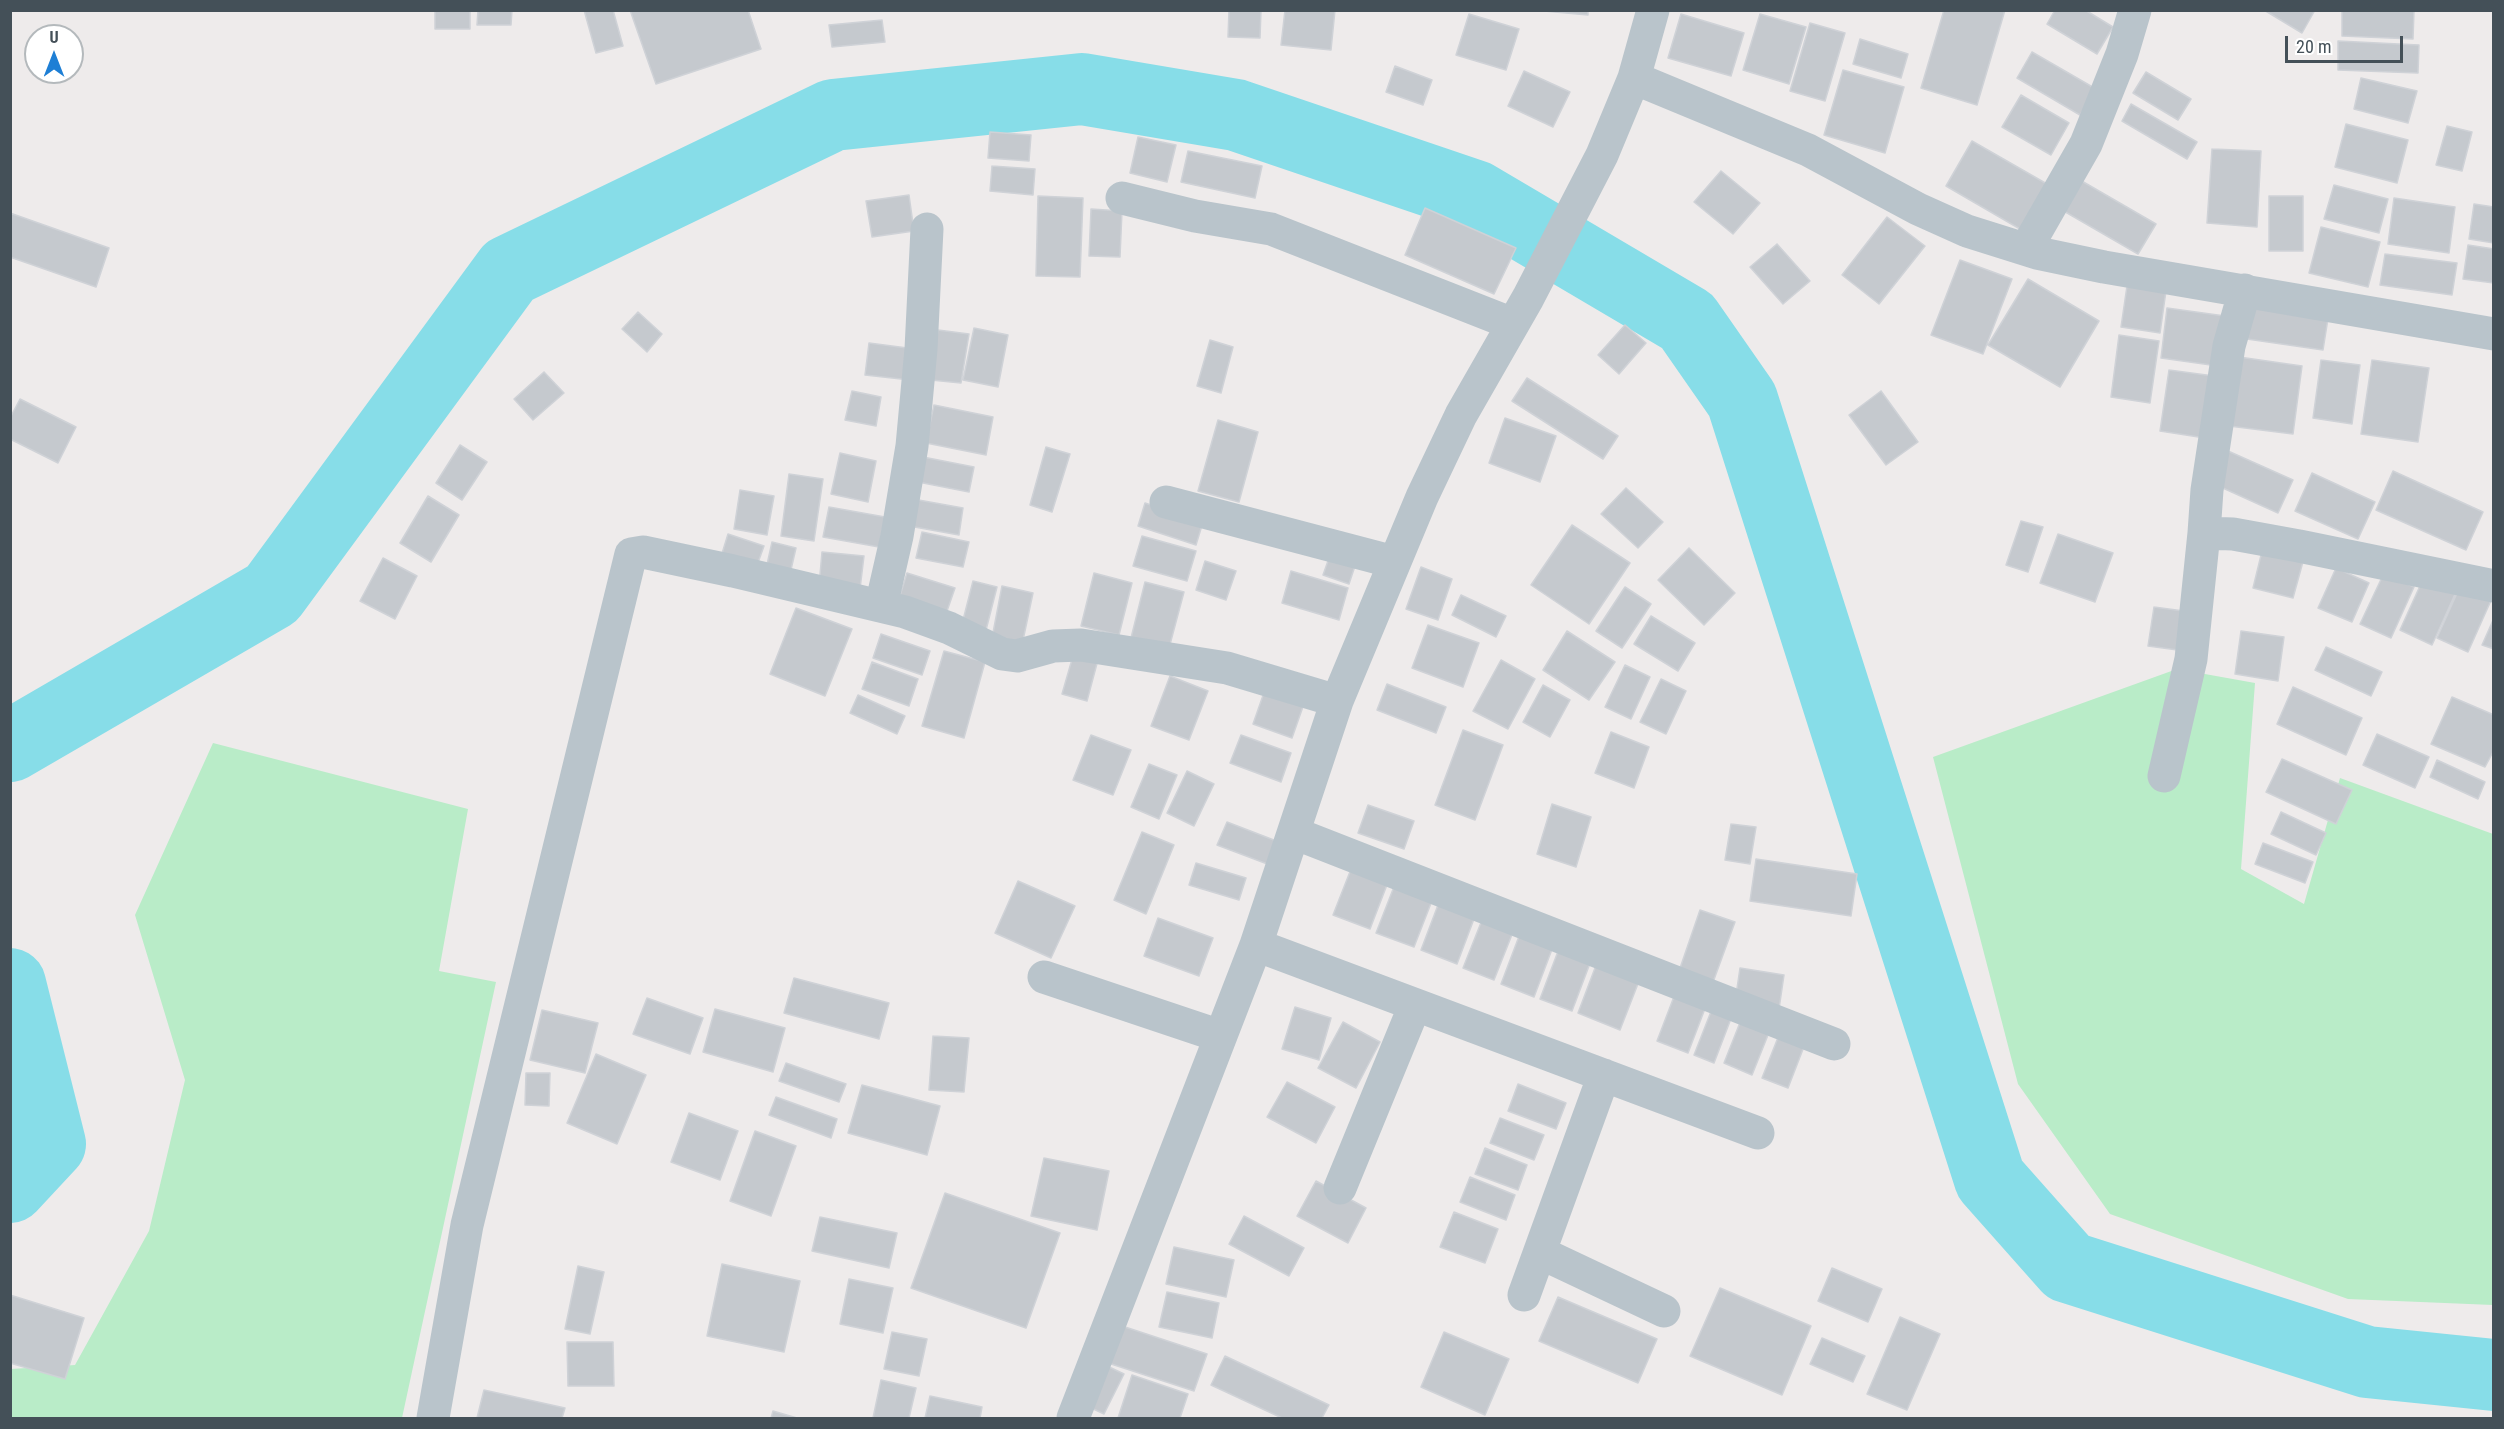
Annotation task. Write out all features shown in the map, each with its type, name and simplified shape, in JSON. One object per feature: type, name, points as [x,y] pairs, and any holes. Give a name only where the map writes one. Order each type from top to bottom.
[{"type":"street","points":[[1073,1419],[1256,945],[1337,701],[1394,562],[1461,415],[1520,311],[1602,155],[1634,78],[1653,10]]},
{"type":"street","points":[[2026,249],[2086,144],[2122,54],[2135,10]]},
{"type":"street","points":[[1634,78],[1809,150],[1918,209],[1967,231],[2026,249],[2104,267],[2493,334]]},
{"type":"street","points":[[1122,198],[1206,218],[1271,229],[1520,311]]},
{"type":"street","points":[[881,606],[897,536],[912,446],[921,349],[927,229]]},
{"type":"street","points":[[2164,776],[2191,659],[2207,490],[2229,346],[2245,290]]},
{"type":"street","points":[[1166,501],[1394,562]]},
{"type":"street","points":[[2204,532],[2233,534],[2299,546],[2493,586]]},
{"type":"street","points":[[433,1419],[467,1226],[588,737],[628,558],[631,554],[643,552],[881,606],[949,628],[1002,654],[1017,656],[1053,646],[1081,645],[1227,668],[1337,701]]},
{"type":"street","points":[[1294,833],[1834,1044]]},
{"type":"street","points":[[1256,945],[1758,1133]]},
{"type":"street","points":[[1044,977],[1220,1036]]},
{"type":"street","points":[[1340,1188],[1415,1005]]},
{"type":"street","points":[[1524,1295],[1604,1075]]},
{"type":"street","points":[[1541,1252],[1664,1311]]},
{"type":"green space","points":[[2177,669],[2255,683],[2241,869],[2304,904],[2340,778],[2493,834],[2493,1305],[2348,1299],[2110,1214],[2018,1084],[1933,757]]},
{"type":"green space","points":[[213,743],[468,809],[439,971],[496,982],[402,1418],[11,1418],[11,1369],[75,1365],[149,1231],[185,1080],[135,915]]},
{"type":"building","points":[[435,10],[470,10],[470,29],[435,29]]},
{"type":"building","points":[[478,10],[512,10],[511,25],[477,25]]},
{"type":"building","points":[[584,10],[613,10],[623,46],[596,53]]},
{"type":"building","points":[[630,10],[748,10],[761,49],[656,84]]},
{"type":"building","points":[[1229,10],[1261,10],[1260,38],[1228,37]]},
{"type":"building","points":[[1285,10],[1335,10],[1331,50],[1281,45]]},
{"type":"building","points":[[1533,10],[1588,10],[1588,15]]},
{"type":"building","points":[[1944,10],[2005,10],[1977,105],[1921,88]]},
{"type":"building","points":[[2055,10],[2085,10],[2113,27],[2097,54],[2047,24]]},
{"type":"building","points":[[2264,10],[2315,10],[2302,33]]},
{"type":"building","points":[[2342,10],[2414,10],[2413,39],[2342,36]]},
{"type":"building","points":[[1469,14],[1519,29],[1506,70],[1456,55]]},
{"type":"building","points":[[1681,14],[1744,33],[1731,76],[1668,58]]},
{"type":"building","points":[[1760,14],[1806,27],[1789,84],[1743,70]]},
{"type":"building","points":[[882,20],[885,42],[832,47],[829,25]]},
{"type":"building","points":[[1810,23],[1845,33],[1825,101],[1790,91]]},
{"type":"building","points":[[1860,39],[1908,54],[1901,78],[1853,64]]},
{"type":"building","points":[[2338,41],[2419,45],[2418,73],[2338,70]]},
{"type":"building","points":[[2032,52],[2096,89],[2080,115],[2017,78]]},
{"type":"building","points":[[1395,66],[1432,80],[1423,105],[1386,92]]},
{"type":"building","points":[[1843,70],[1904,87],[1885,153],[1824,135]]},
{"type":"building","points":[[1524,71],[1570,92],[1553,127],[1508,106]]},
{"type":"building","points":[[2146,72],[2191,99],[2178,120],[2133,93]]},
{"type":"building","points":[[2361,78],[2417,91],[2408,123],[2354,109]]},
{"type":"building","points":[[2021,95],[2069,123],[2051,155],[2002,127]]},
{"type":"building","points":[[2131,104],[2197,142],[2187,159],[2122,121]]},
{"type":"building","points":[[2346,124],[2408,140],[2397,183],[2335,167]]},
{"type":"building","points":[[2447,126],[2472,132],[2462,171],[2436,165]]},
{"type":"building","points":[[990,132],[1031,135],[1029,161],[988,158]]},
{"type":"building","points":[[1138,137],[1176,145],[1167,182],[1130,173]]},
{"type":"building","points":[[1972,141],[2047,184],[2020,229],[1946,186]]},
{"type":"building","points":[[2212,149],[2261,151],[2257,227],[2207,223]]},
{"type":"building","points":[[1188,151],[1262,166],[1255,198],[1181,182]]},
{"type":"building","points":[[992,166],[1035,169],[1033,195],[990,191]]},
{"type":"building","points":[[1721,171],[1760,203],[1733,234],[1694,202]]},
{"type":"building","points":[[2080,180],[2156,224],[2138,254],[2062,210]]},
{"type":"building","points":[[2334,185],[2388,199],[2379,233],[2324,219]]},
{"type":"building","points":[[909,195],[914,231],[872,237],[866,201]]},
{"type":"building","points":[[1038,196],[1083,198],[1080,277],[1036,276]]},
{"type":"building","points":[[2269,196],[2303,196],[2303,251],[2269,251]]},
{"type":"building","points":[[2394,198],[2455,207],[2449,253],[2388,244]]},
{"type":"building","points":[[2474,204],[2494,207],[2494,243],[2469,239]]},
{"type":"building","points":[[1425,208],[1516,248],[1494,294],[1405,255]]},
{"type":"building","points":[[1091,209],[1122,211],[1120,257],[1089,256]]},
{"type":"building","points":[[10,213],[109,248],[96,287],[10,257]]},
{"type":"building","points":[[1887,217],[1925,246],[1879,304],[1842,275]]},
{"type":"building","points":[[2321,227],[2380,242],[2368,287],[2309,273]]},
{"type":"building","points":[[1777,244],[1810,281],[1783,304],[1750,267]]},
{"type":"building","points":[[2468,245],[2494,249],[2494,283],[2463,279]]},
{"type":"building","points":[[2385,254],[2457,263],[2452,295],[2380,285]]},
{"type":"building","points":[[1960,260],[2012,279],[1983,354],[1931,335]]},
{"type":"building","points":[[2028,279],[2099,321],[2060,387],[1988,345]]},
{"type":"building","points":[[2127,286],[2166,291],[2160,333],[2121,327]]},
{"type":"building","points":[[2253,295],[2330,306],[2323,350],[2247,339]]},
{"type":"building","points":[[2167,308],[2225,316],[2218,366],[2161,358]]},
{"type":"building","points":[[638,312],[662,334],[647,352],[622,329]]},
{"type":"building","points":[[1625,325],[1646,343],[1619,374],[1598,355]]},
{"type":"building","points":[[974,328],[1008,335],[998,387],[963,380]]},
{"type":"building","points":[[938,330],[969,334],[961,383],[931,380]]},
{"type":"building","points":[[2119,335],[2159,341],[2150,403],[2111,397]]},
{"type":"building","points":[[1210,340],[1233,347],[1221,393],[1197,386]]},
{"type":"building","points":[[869,343],[915,349],[910,380],[865,375]]},
{"type":"building","points":[[2239,357],[2302,366],[2293,434],[2229,426]]},
{"type":"building","points":[[2321,360],[2360,365],[2352,424],[2313,418]]},
{"type":"building","points":[[2372,360],[2429,368],[2418,442],[2361,434]]},
{"type":"building","points":[[2169,370],[2214,376],[2205,438],[2160,431]]},
{"type":"building","points":[[544,372],[564,393],[533,420],[514,399]]},
{"type":"building","points":[[1527,378],[1618,436],[1603,459],[1512,401]]},
{"type":"building","points":[[852,391],[881,397],[876,426],[845,420]]},
{"type":"building","points":[[1881,391],[1918,442],[1886,465],[1849,415]]},
{"type":"building","points":[[20,399],[76,427],[58,463],[10,439],[10,418]]},
{"type":"building","points":[[934,405],[993,417],[986,455],[926,443]]},
{"type":"building","points":[[1505,418],[1556,436],[1540,482],[1489,463]]},
{"type":"building","points":[[1218,420],[1258,432],[1239,502],[1198,491]]},
{"type":"building","points":[[460,445],[487,462],[462,500],[436,483]]},
{"type":"building","points":[[1046,447],[1070,454],[1052,512],[1030,505]]},
{"type":"building","points":[[2228,451],[2293,480],[2278,513],[2214,484]]},
{"type":"building","points":[[840,453],[876,461],[868,502],[831,494]]},
{"type":"building","points":[[923,457],[974,467],[969,492],[918,482]]},
{"type":"building","points":[[2393,471],[2483,512],[2466,550],[2376,510]]},
{"type":"building","points":[[2312,473],[2375,502],[2358,539],[2295,511]]},
{"type":"building","points":[[789,474],[823,479],[814,541],[781,536]]},
{"type":"building","points":[[1626,488],[1663,522],[1638,548],[1601,514]]},
{"type":"building","points":[[740,490],[774,496],[767,535],[734,529]]},
{"type":"building","points":[[428,496],[459,515],[431,562],[400,543]]},
{"type":"building","points":[[913,499],[963,508],[959,535],[909,526]]},
{"type":"building","points":[[1145,503],[1203,522],[1196,545],[1138,526]]},
{"type":"building","points":[[829,507],[885,517],[879,547],[823,537]]},
{"type":"building","points":[[2021,521],[2043,527],[2028,572],[2006,565]]},
{"type":"building","points":[[1572,525],[1630,563],[1589,624],[1531,585]]},
{"type":"building","points":[[922,532],[969,542],[963,567],[916,558]]},
{"type":"building","points":[[728,534],[764,546],[755,571],[720,560]]},
{"type":"building","points":[[2058,534],[2113,553],[2095,602],[2040,583]]},
{"type":"building","points":[[1142,536],[1196,551],[1187,581],[1133,566]]},
{"type":"building","points":[[772,542],[796,548],[790,574],[766,569]]},
{"type":"building","points":[[2263,547],[2304,558],[2293,598],[2253,588]]},
{"type":"building","points":[[1689,548],[1735,593],[1704,625],[1658,580]]},
{"type":"building","points":[[822,552],[864,556],[860,589],[819,586]]},
{"type":"building","points":[[383,558],[417,576],[395,619],[360,601]]},
{"type":"building","points":[[1329,558],[1355,566],[1349,584],[1323,575]]},
{"type":"building","points":[[1205,561],[1236,571],[1226,600],[1196,590]]},
{"type":"building","points":[[1421,567],[1452,579],[1438,620],[1406,609]]},
{"type":"building","points":[[2336,568],[2369,583],[2352,622],[2318,608]]},
{"type":"building","points":[[1291,571],[1348,588],[1339,620],[1282,603]]},
{"type":"building","points":[[907,573],[955,588],[946,614],[899,599]]},
{"type":"building","points":[[1094,573],[1132,583],[1119,635],[1081,626]]},
{"type":"building","points":[[2384,573],[2414,587],[2391,638],[2360,624]]},
{"type":"building","points":[[2424,577],[2456,592],[2432,645],[2400,630]]},
{"type":"building","points":[[973,581],[997,587],[985,634],[961,628]]},
{"type":"building","points":[[1145,582],[1184,592],[1168,652],[1130,642]]},
{"type":"building","points":[[2462,582],[2493,596],[2468,652],[2437,638]]},
{"type":"building","points":[[1002,586],[1033,593],[1022,645],[992,638]]},
{"type":"building","points":[[1625,587],[1651,604],[1622,648],[1596,631]]},
{"type":"building","points":[[1461,595],[1506,616],[1496,637],[1452,615]]},
{"type":"building","points":[[2154,607],[2191,612],[2185,651],[2148,646]]},
{"type":"building","points":[[796,608],[852,629],[825,696],[770,674]]},
{"type":"building","points":[[1651,616],[1695,643],[1678,671],[1634,644]]},
{"type":"building","points":[[2494,618],[2494,649],[2482,645]]},
{"type":"building","points":[[1428,625],[1479,643],[1463,687],[1412,668]]},
{"type":"building","points":[[1567,631],[1615,662],[1589,700],[1543,670]]},
{"type":"building","points":[[2241,631],[2284,637],[2278,681],[2235,674]]},
{"type":"building","points":[[881,634],[930,651],[922,675],[873,658]]},
{"type":"building","points":[[2326,647],[2382,672],[2371,696],[2315,670]]},
{"type":"building","points":[[1075,649],[1099,656],[1087,701],[1062,694]]},
{"type":"building","points":[[944,651],[985,662],[964,738],[922,726]]},
{"type":"building","points":[[1501,660],[1535,679],[1508,729],[1473,711]]},
{"type":"building","points":[[872,662],[918,679],[909,706],[862,689]]},
{"type":"building","points":[[1625,665],[1650,677],[1631,719],[1605,707]]},
{"type":"building","points":[[1170,676],[1208,691],[1189,740],[1151,726]]},
{"type":"building","points":[[1661,679],[1686,691],[1666,734],[1640,722]]},
{"type":"building","points":[[1267,684],[1306,698],[1292,738],[1253,724]]},
{"type":"building","points":[[1387,684],[1446,707],[1436,733],[1377,710]]},
{"type":"building","points":[[1543,685],[1570,700],[1550,737],[1523,722]]},
{"type":"building","points":[[2293,687],[2362,718],[2346,755],[2277,724]]},
{"type":"building","points":[[858,695],[905,716],[897,734],[850,713]]},
{"type":"building","points":[[2452,697],[2494,715],[2494,750],[2485,767],[2431,744]]},
{"type":"building","points":[[1463,730],[1503,745],[1475,820],[1435,805]]},
{"type":"building","points":[[1611,732],[1649,747],[1634,788],[1595,773]]},
{"type":"building","points":[[2377,734],[2429,757],[2415,788],[2363,765]]},
{"type":"building","points":[[1091,735],[1131,750],[1113,795],[1073,780]]},
{"type":"building","points":[[1241,735],[1291,753],[1281,782],[1230,763]]},
{"type":"building","points":[[2282,759],[2352,790],[2336,824],[2266,792]]},
{"type":"building","points":[[2437,760],[2485,782],[2478,799],[2430,777]]},
{"type":"building","points":[[1149,764],[1177,775],[1159,819],[1131,807]]},
{"type":"building","points":[[1187,771],[1214,784],[1194,826],[1167,813]]},
{"type":"building","points":[[1552,804],[1591,817],[1576,867],[1537,854]]},
{"type":"building","points":[[1368,805],[1414,821],[1404,849],[1358,833]]},
{"type":"building","points":[[2281,812],[2326,833],[2316,855],[2271,834]]},
{"type":"building","points":[[1227,822],[1279,842],[1270,865],[1217,845]]},
{"type":"building","points":[[1731,824],[1756,827],[1750,864],[1725,860]]},
{"type":"building","points":[[1142,832],[1174,845],[1146,914],[1114,900]]},
{"type":"building","points":[[2263,843],[2313,862],[2305,883],[2255,864]]},
{"type":"building","points":[[1756,859],[1857,874],[1851,916],[1750,901]]},
{"type":"building","points":[[1196,863],[1246,878],[1239,900],[1189,885]]},
{"type":"building","points":[[1353,864],[1390,877],[1370,929],[1333,915]]},
{"type":"building","points":[[1397,879],[1435,893],[1414,947],[1376,933]]},
{"type":"building","points":[[1018,881],[1075,906],[1051,958],[995,933]]},
{"type":"building","points":[[1441,897],[1477,911],[1457,964],[1421,950]]},
{"type":"building","points":[[1700,910],[1735,922],[1712,985],[1678,974]]},
{"type":"building","points":[[1484,915],[1515,927],[1494,980],[1463,968]]},
{"type":"building","points":[[1158,918],[1213,938],[1199,976],[1144,956]]},
{"type":"building","points":[[1521,931],[1554,944],[1534,997],[1501,984]]},
{"type":"building","points":[[1560,946],[1592,958],[1572,1011],[1540,999]]},
{"type":"building","points":[[1598,960],[1641,976],[1620,1030],[1578,1013]]},
{"type":"building","points":[[1740,968],[1784,975],[1779,1009],[1735,1002]]},
{"type":"building","points":[[794,978],[889,1003],[879,1039],[784,1013]]},
{"type":"building","points":[[1675,994],[1706,1006],[1688,1053],[1657,1041]]},
{"type":"building","points":[[647,998],[703,1018],[690,1054],[633,1034]]},
{"type":"building","points":[[1295,1007],[1331,1018],[1319,1060],[1282,1049]]},
{"type":"building","points":[[715,1009],[785,1028],[773,1072],[703,1052]]},
{"type":"building","points":[[1712,1009],[1732,1016],[1714,1063],[1694,1055]]},
{"type":"building","points":[[542,1010],[598,1023],[585,1073],[530,1060]]},
{"type":"building","points":[[1741,1020],[1770,1030],[1752,1075],[1724,1063]]},
{"type":"building","points":[[1343,1022],[1380,1042],[1356,1088],[1318,1068]]},
{"type":"building","points":[[1779,1035],[1805,1044],[1788,1088],[1762,1078]]},
{"type":"building","points":[[933,1036],[969,1038],[964,1092],[929,1090]]},
{"type":"building","points":[[596,1054],[646,1075],[617,1144],[567,1123]]},
{"type":"building","points":[[786,1063],[846,1084],[839,1102],[779,1081]]},
{"type":"building","points":[[526,1073],[550,1073],[549,1106],[525,1105]]},
{"type":"building","points":[[1287,1082],[1335,1107],[1316,1143],[1267,1117]]},
{"type":"building","points":[[1518,1084],[1566,1103],[1556,1129],[1508,1111]]},
{"type":"building","points":[[862,1085],[940,1106],[927,1155],[848,1133]]},
{"type":"building","points":[[776,1097],[837,1119],[831,1138],[769,1115]]},
{"type":"building","points":[[689,1113],[738,1131],[720,1180],[671,1162]]},
{"type":"building","points":[[1500,1118],[1544,1135],[1534,1160],[1490,1143]]},
{"type":"building","points":[[755,1131],[796,1146],[771,1216],[730,1201]]},
{"type":"building","points":[[1485,1148],[1527,1165],[1518,1190],[1475,1174]]},
{"type":"building","points":[[1044,1158],[1109,1171],[1097,1230],[1031,1216]]},
{"type":"building","points":[[1470,1177],[1515,1195],[1506,1220],[1460,1202]]},
{"type":"building","points":[[1316,1181],[1366,1208],[1348,1243],[1297,1216]]},
{"type":"building","points":[[945,1193],[1060,1233],[1026,1328],[911,1288]]},
{"type":"building","points":[[1454,1212],[1498,1229],[1485,1263],[1440,1247]]},
{"type":"building","points":[[1244,1216],[1304,1248],[1289,1276],[1229,1244]]},
{"type":"building","points":[[820,1217],[897,1233],[889,1268],[812,1251]]},
{"type":"building","points":[[1174,1247],[1234,1260],[1226,1297],[1166,1284]]},
{"type":"building","points":[[722,1264],[800,1281],[784,1352],[707,1336]]},
{"type":"building","points":[[578,1266],[604,1272],[590,1334],[565,1329]]},
{"type":"building","points":[[1832,1268],[1882,1289],[1868,1322],[1818,1301]]},
{"type":"building","points":[[849,1279],[893,1288],[883,1333],[840,1324]]},
{"type":"building","points":[[1720,1288],[1811,1326],[1782,1395],[1690,1356]]},
{"type":"building","points":[[1167,1292],[1219,1303],[1212,1338],[1159,1327]]},
{"type":"building","points":[[10,1295],[84,1318],[65,1379],[10,1363]]},
{"type":"building","points":[[1558,1297],[1657,1339],[1638,1383],[1539,1341]]},
{"type":"building","points":[[1900,1317],[1940,1334],[1907,1410],[1867,1394]]},
{"type":"building","points":[[1110,1322],[1207,1354],[1194,1391],[1099,1360]]},
{"type":"building","points":[[892,1332],[927,1339],[919,1376],[884,1369]]},
{"type":"building","points":[[1444,1332],[1509,1359],[1485,1415],[1421,1387]]},
{"type":"building","points":[[1822,1338],[1865,1356],[1853,1382],[1810,1364]]},
{"type":"building","points":[[567,1342],[613,1342],[614,1386],[568,1386]]},
{"type":"building","points":[[1225,1356],[1329,1405],[1322,1418],[1282,1418],[1211,1385]]},
{"type":"building","points":[[1105,1365],[1124,1374],[1104,1414],[1085,1405]]},
{"type":"building","points":[[1132,1375],[1188,1394],[1180,1418],[1118,1418]]},
{"type":"building","points":[[881,1380],[916,1388],[909,1418],[873,1418]]},
{"type":"building","points":[[484,1390],[565,1408],[562,1418],[477,1418]]},
{"type":"building","points":[[930,1396],[982,1407],[980,1418],[925,1418]]},
{"type":"building","points":[[773,1411],[797,1418],[771,1418]]},
{"type":"waterway","points":[[10,746],[272,594],[509,271],[833,115],[1082,89],[1236,115],[1475,196],[1687,321],[1742,400],[1990,1179],[2068,1267],[2367,1362],[2494,1375]]},
{"type":"waterway","points":[[10,984],[50,1144],[10,1187]]}]
